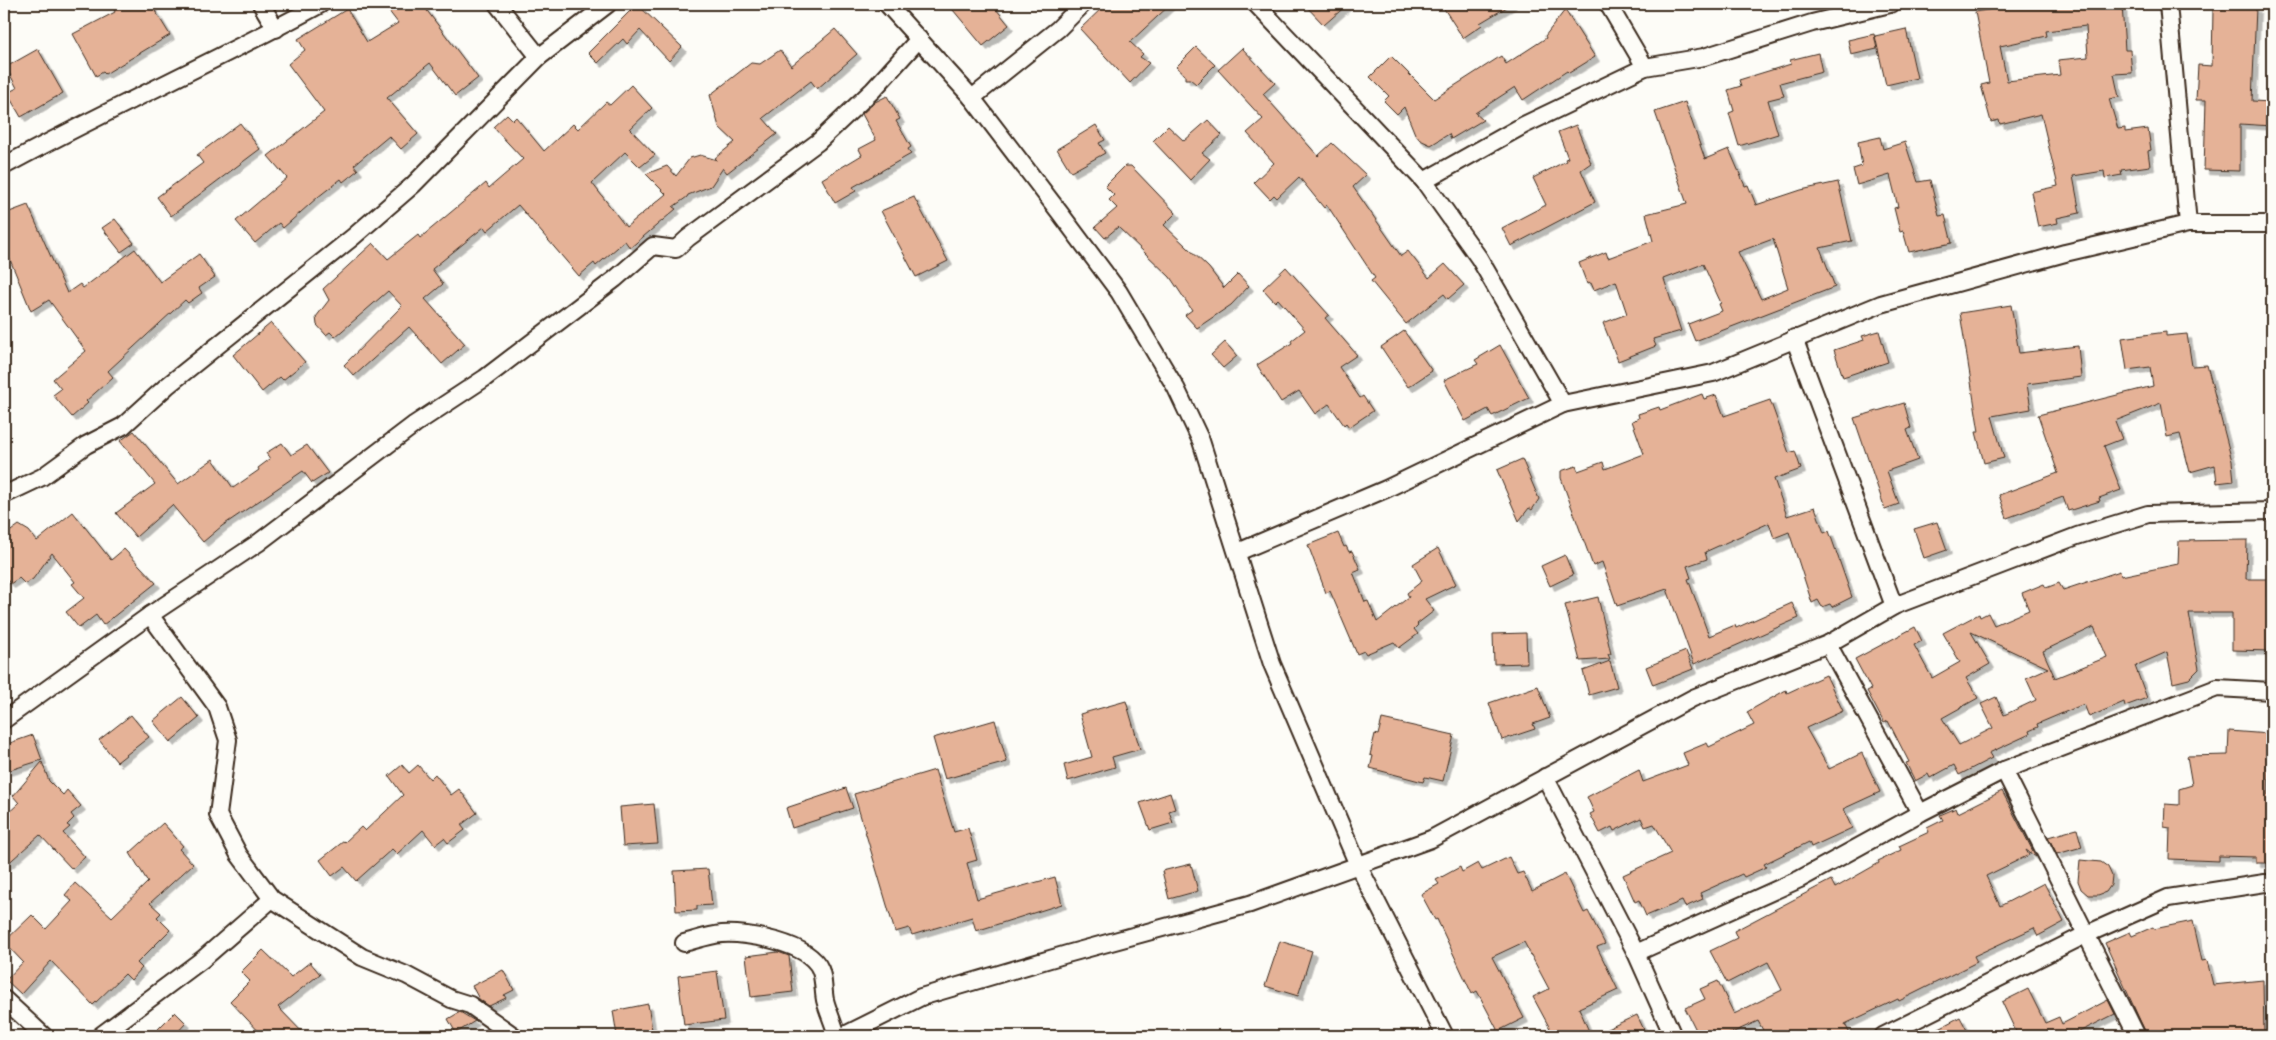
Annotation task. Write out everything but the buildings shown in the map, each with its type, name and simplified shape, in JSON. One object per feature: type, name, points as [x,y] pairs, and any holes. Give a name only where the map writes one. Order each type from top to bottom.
[{"type":"street","points":[[261,4],[276,29]]},
{"type":"street","points":[[4,166],[55,137],[276,29],[321,4]]},
{"type":"street","points":[[496,4],[540,57]]},
{"type":"street","points":[[4,495],[42,477],[86,445],[123,426],[167,386],[345,243],[413,185],[540,57],[608,4]]},
{"type":"street","points":[[887,4],[972,98],[1119,292],[1158,356],[1201,441],[1238,552],[1254,613],[1272,664],[1358,865],[1445,1036]]},
{"type":"street","points":[[972,98],[1058,29],[1083,4]]},
{"type":"street","points":[[1256,4],[1424,180],[1478,258],[1563,404]]},
{"type":"street","points":[[1608,4],[1644,67]]},
{"type":"street","points":[[1424,180],[1524,125],[1644,67],[1704,57],[1812,23],[1890,4]]},
{"type":"street","points":[[2168,4],[2188,224]]},
{"type":"street","points":[[4,720],[150,615],[250,549],[415,424],[485,378],[615,279],[653,246],[676,249],[818,142],[873,90],[919,39]]},
{"type":"street","points":[[1238,552],[1386,489],[1563,404],[1713,373],[1794,338],[1890,302],[2065,253],[2188,224],[2272,224]]},
{"type":"street","points":[[1794,338],[1894,606]]},
{"type":"street","points":[[843,1036],[921,997],[1067,954],[1250,904],[1431,839],[1694,698],[1828,644],[1894,606],[2077,536],[2148,514],[2272,512]]},
{"type":"street","points":[[150,615],[218,707],[228,740],[218,815],[239,855],[272,898],[362,957],[406,975],[451,999],[470,1005],[514,1036]]},
{"type":"street","points":[[1828,644],[1920,813]]},
{"type":"street","points":[[1636,953],[1800,879],[1920,813],[2004,770],[2217,688],[2272,690]]},
{"type":"street","points":[[2004,770],[2088,934],[2137,1036]]},
{"type":"street","points":[[1545,777],[1636,953],[1673,1036]]},
{"type":"street","points":[[1883,1036],[2088,934],[2168,898],[2265,883],[2272,884]]},
{"type":"street","points":[[100,1036],[203,959],[272,898]]},
{"type":"street","points":[[684,943],[713,935],[741,935],[786,944],[802,952],[821,970],[825,1000],[837,1036]]},
{"type":"street","points":[[4,999],[44,1036]]}]
